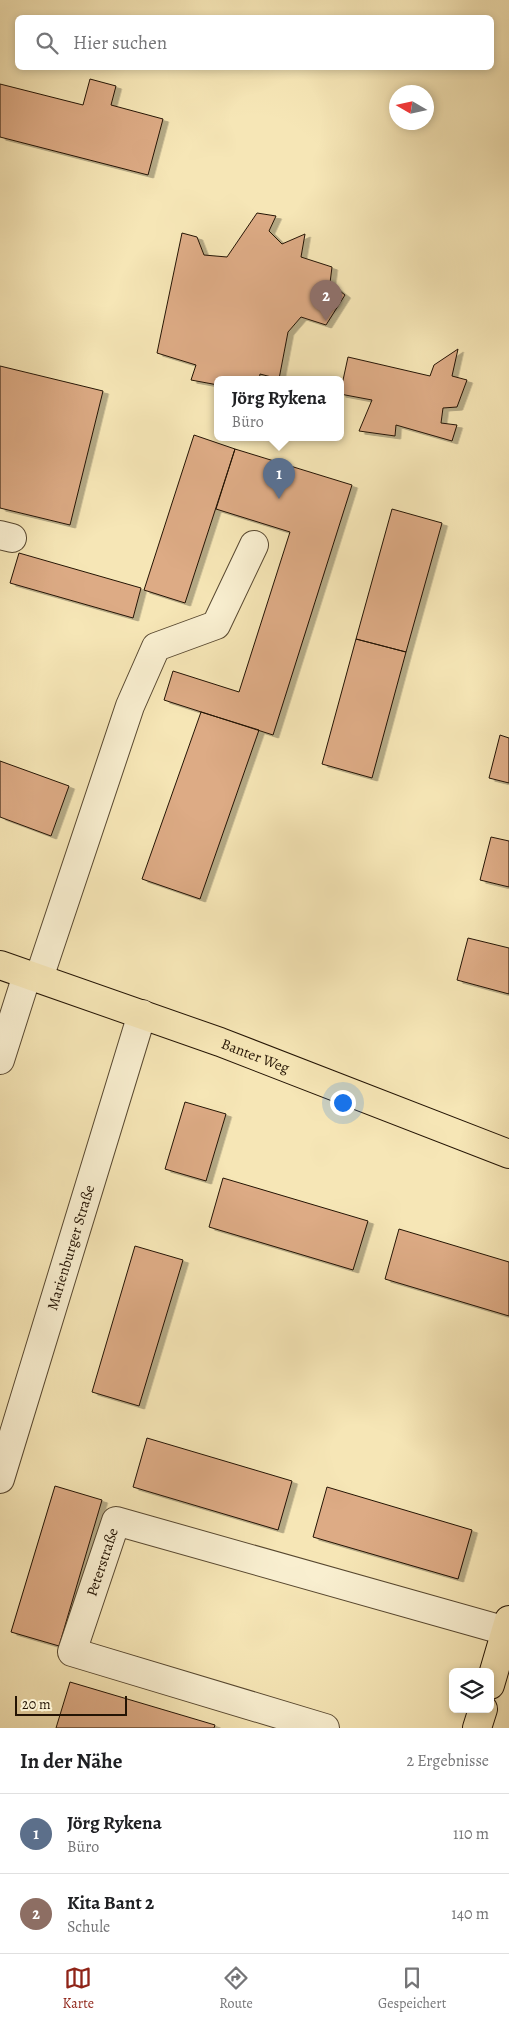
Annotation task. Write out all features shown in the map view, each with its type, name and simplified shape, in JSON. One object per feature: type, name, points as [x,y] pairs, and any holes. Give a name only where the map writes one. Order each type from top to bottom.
[{"type":"main road","name":"Banter Weg","points":[[0,965],[220,1042],[509,1154]]},
{"type":"main road","name":"Peterstraße","points":[[494,1672],[508,1625]]},
{"type":"main road","points":[[477,1728],[482,1713]]},
{"type":"street","points":[[0,1060],[34,976],[130,706],[156,648],[216,625],[254,545]]},
{"type":"street","name":"Marienburger Straße","points":[[0,1479],[142,1014]]},
{"type":"street","name":"Peterstraße","points":[[325,1728],[72,1652],[116,1521],[508,1625]]},
{"type":"building","points":[[90,79],[116,86],[111,105],[163,119],[148,175],[0,137],[0,84],[83,105]]},
{"type":"building","points":[[257,213],[276,216],[269,231],[282,244],[305,234],[301,257],[332,267],[330,283],[345,295],[326,325],[301,317],[288,332],[280,376],[260,374],[260,376],[214,376],[214,384],[191,380],[196,365],[157,353],[182,233],[197,237],[204,255],[227,257]]},
{"type":"building","points":[[458,349],[452,376],[467,380],[457,407],[443,408],[441,423],[457,425],[452,441],[396,425],[395,436],[359,431],[372,400],[344,395],[344,376],[348,357],[430,376],[434,365]]},
{"type":"building","points":[[0,366],[103,391],[70,525],[0,508]]},
{"type":"building","points":[[194,435],[235,449],[185,603],[144,590]]},
{"type":"building","points":[[235,449],[352,485],[273,735],[164,700],[173,671],[239,692],[290,532],[216,509]]},
{"type":"building","points":[[392,509],[442,523],[406,652],[356,639]]},
{"type":"building","points":[[19,553],[141,588],[133,618],[10,583]]},
{"type":"building","points":[[356,639],[406,652],[372,778],[322,764]]},
{"type":"building","points":[[201,712],[259,730],[200,899],[142,879]]},
{"type":"building","points":[[500,735],[509,738],[509,783],[489,778]]},
{"type":"building","points":[[0,761],[69,786],[51,836],[0,817]]},
{"type":"building","points":[[491,837],[509,841],[509,887],[480,880]]},
{"type":"building","points":[[468,938],[509,948],[509,994],[457,980]]},
{"type":"building","points":[[185,1102],[226,1114],[206,1181],[165,1169]]},
{"type":"building","points":[[223,1178],[368,1221],[353,1270],[209,1227]]},
{"type":"building","points":[[399,1229],[509,1262],[509,1316],[385,1279]]},
{"type":"building","points":[[135,1246],[183,1260],[139,1406],[92,1392]]},
{"type":"building","points":[[147,1438],[292,1481],[278,1530],[133,1487]]},
{"type":"building","points":[[55,1486],[102,1500],[59,1646],[11,1632]]},
{"type":"building","points":[[327,1487],[472,1530],[458,1579],[313,1537]]},
{"type":"building","points":[[70,1682],[215,1725],[214,1728],[56,1728]]},
{"type":"place","name":"Kita Bant 2","points":[[326,321]]},
{"type":"place","name":"Jörg Rykena","points":[[279,499]]}]
